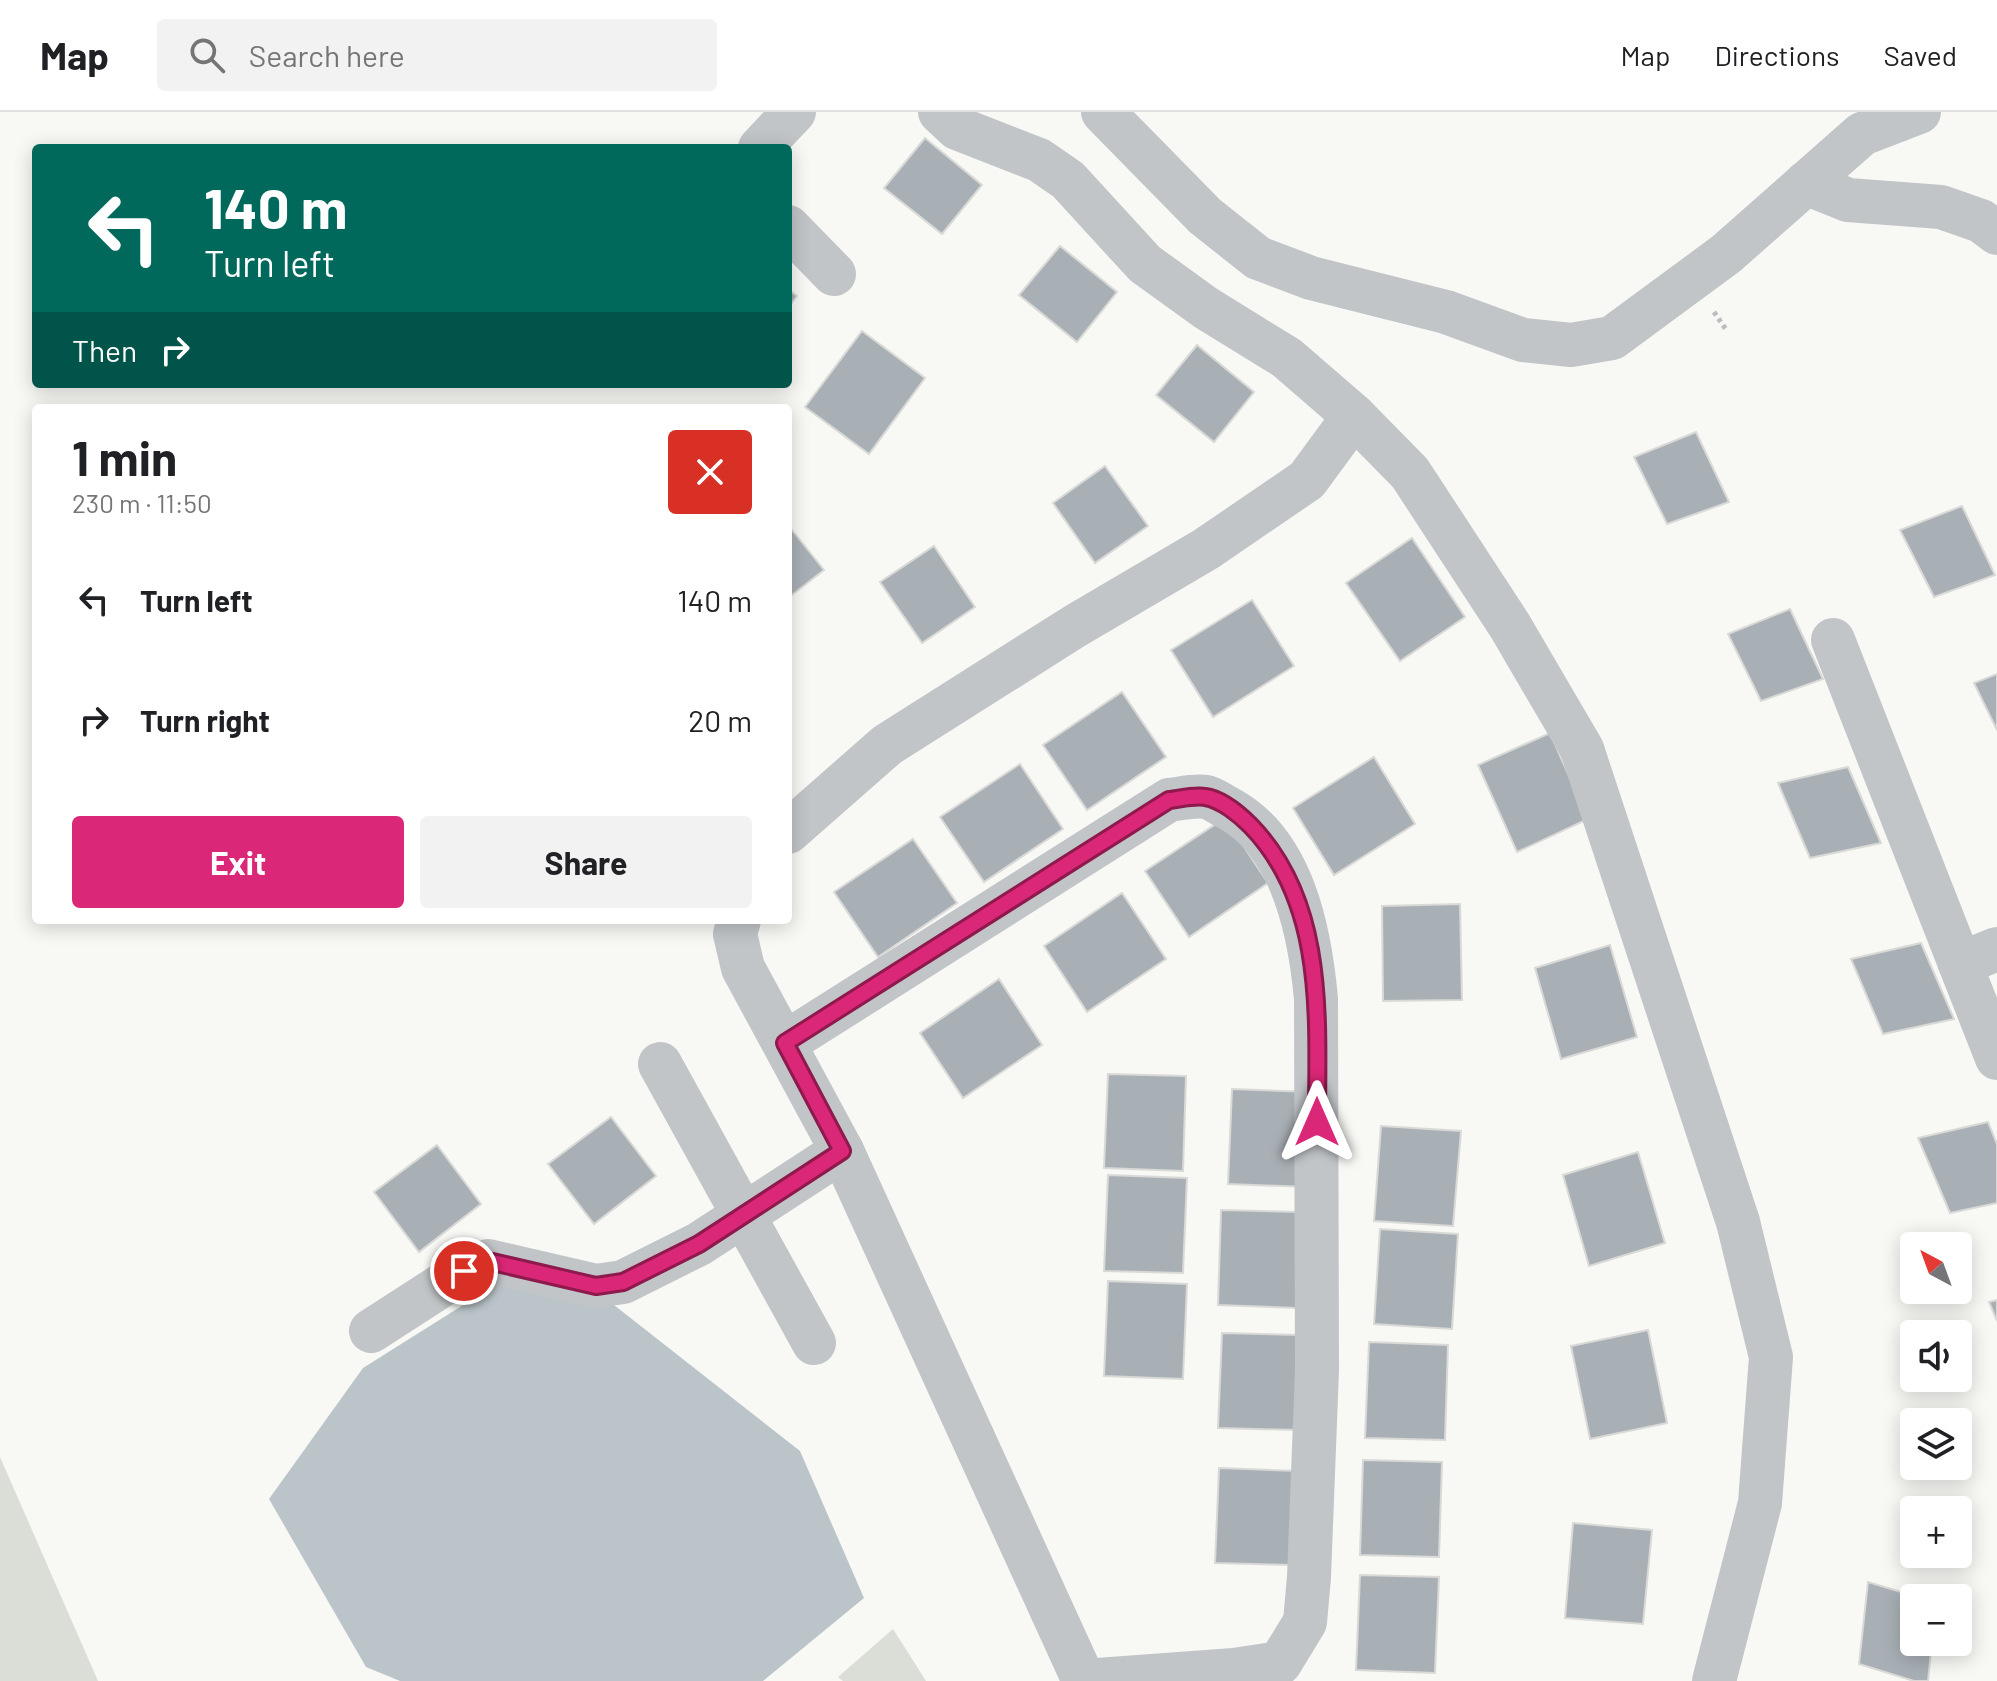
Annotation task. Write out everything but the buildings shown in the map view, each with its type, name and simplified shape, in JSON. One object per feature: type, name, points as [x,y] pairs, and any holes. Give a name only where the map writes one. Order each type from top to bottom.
[{"type":"street","points":[[764,144],[794,112]]},
{"type":"street","points":[[940,112],[957,128],[1039,160],[1068,180],[1145,264],[1206,308],[1287,358],[1354,416],[1410,473],[1510,626],[1582,749],[1738,1222],[1771,1357],[1760,1503],[1714,1681]]},
{"type":"street","points":[[1103,112],[1205,216],[1258,258],[1311,278],[1446,312],[1523,340],[1571,345],[1612,338],[1726,254],[1862,134],[1919,112]]},
{"type":"street","points":[[1806,183],[1848,200],[1941,207],[1981,221],[1997,233]]},
{"type":"street","points":[[792,231],[834,274]]},
{"type":"street","points":[[792,828],[887,745],[1075,626],[1206,549],[1307,480],[1354,416]]},
{"type":"street","points":[[1833,640],[1978,956],[1997,1058]]},
{"type":"street","points":[[738,924],[735,934],[743,968],[842,1151],[1084,1681],[1234,1670],[1280,1663],[1305,1622],[1317,1370],[1316,999],[1311,951],[1300,910],[1274,850],[1240,815],[1206,797],[1169,800],[785,1043]]},
{"type":"street","points":[[660,1064],[814,1343]]},
{"type":"street","points":[[371,1331],[464,1271],[488,1261],[596,1286],[623,1282],[699,1244],[842,1151]]},
{"type":"shaded area","points":[[514,1273],[614,1305],[800,1451],[864,1598],[763,1681],[400,1681],[366,1667],[269,1499],[363,1368]]},
{"type":"shaded area","points":[[0,1457],[98,1681],[0,1681]]},
{"type":"shaded area","points":[[893,1629],[926,1681],[843,1681],[838,1677]]},
{"type":"route","points":[[464,1271],[488,1261],[596,1286],[623,1282],[699,1244],[842,1151],[785,1043],[1169,800],[1206,797],[1240,815],[1274,850],[1300,910],[1311,951],[1316,999],[1317,1122]]}]
